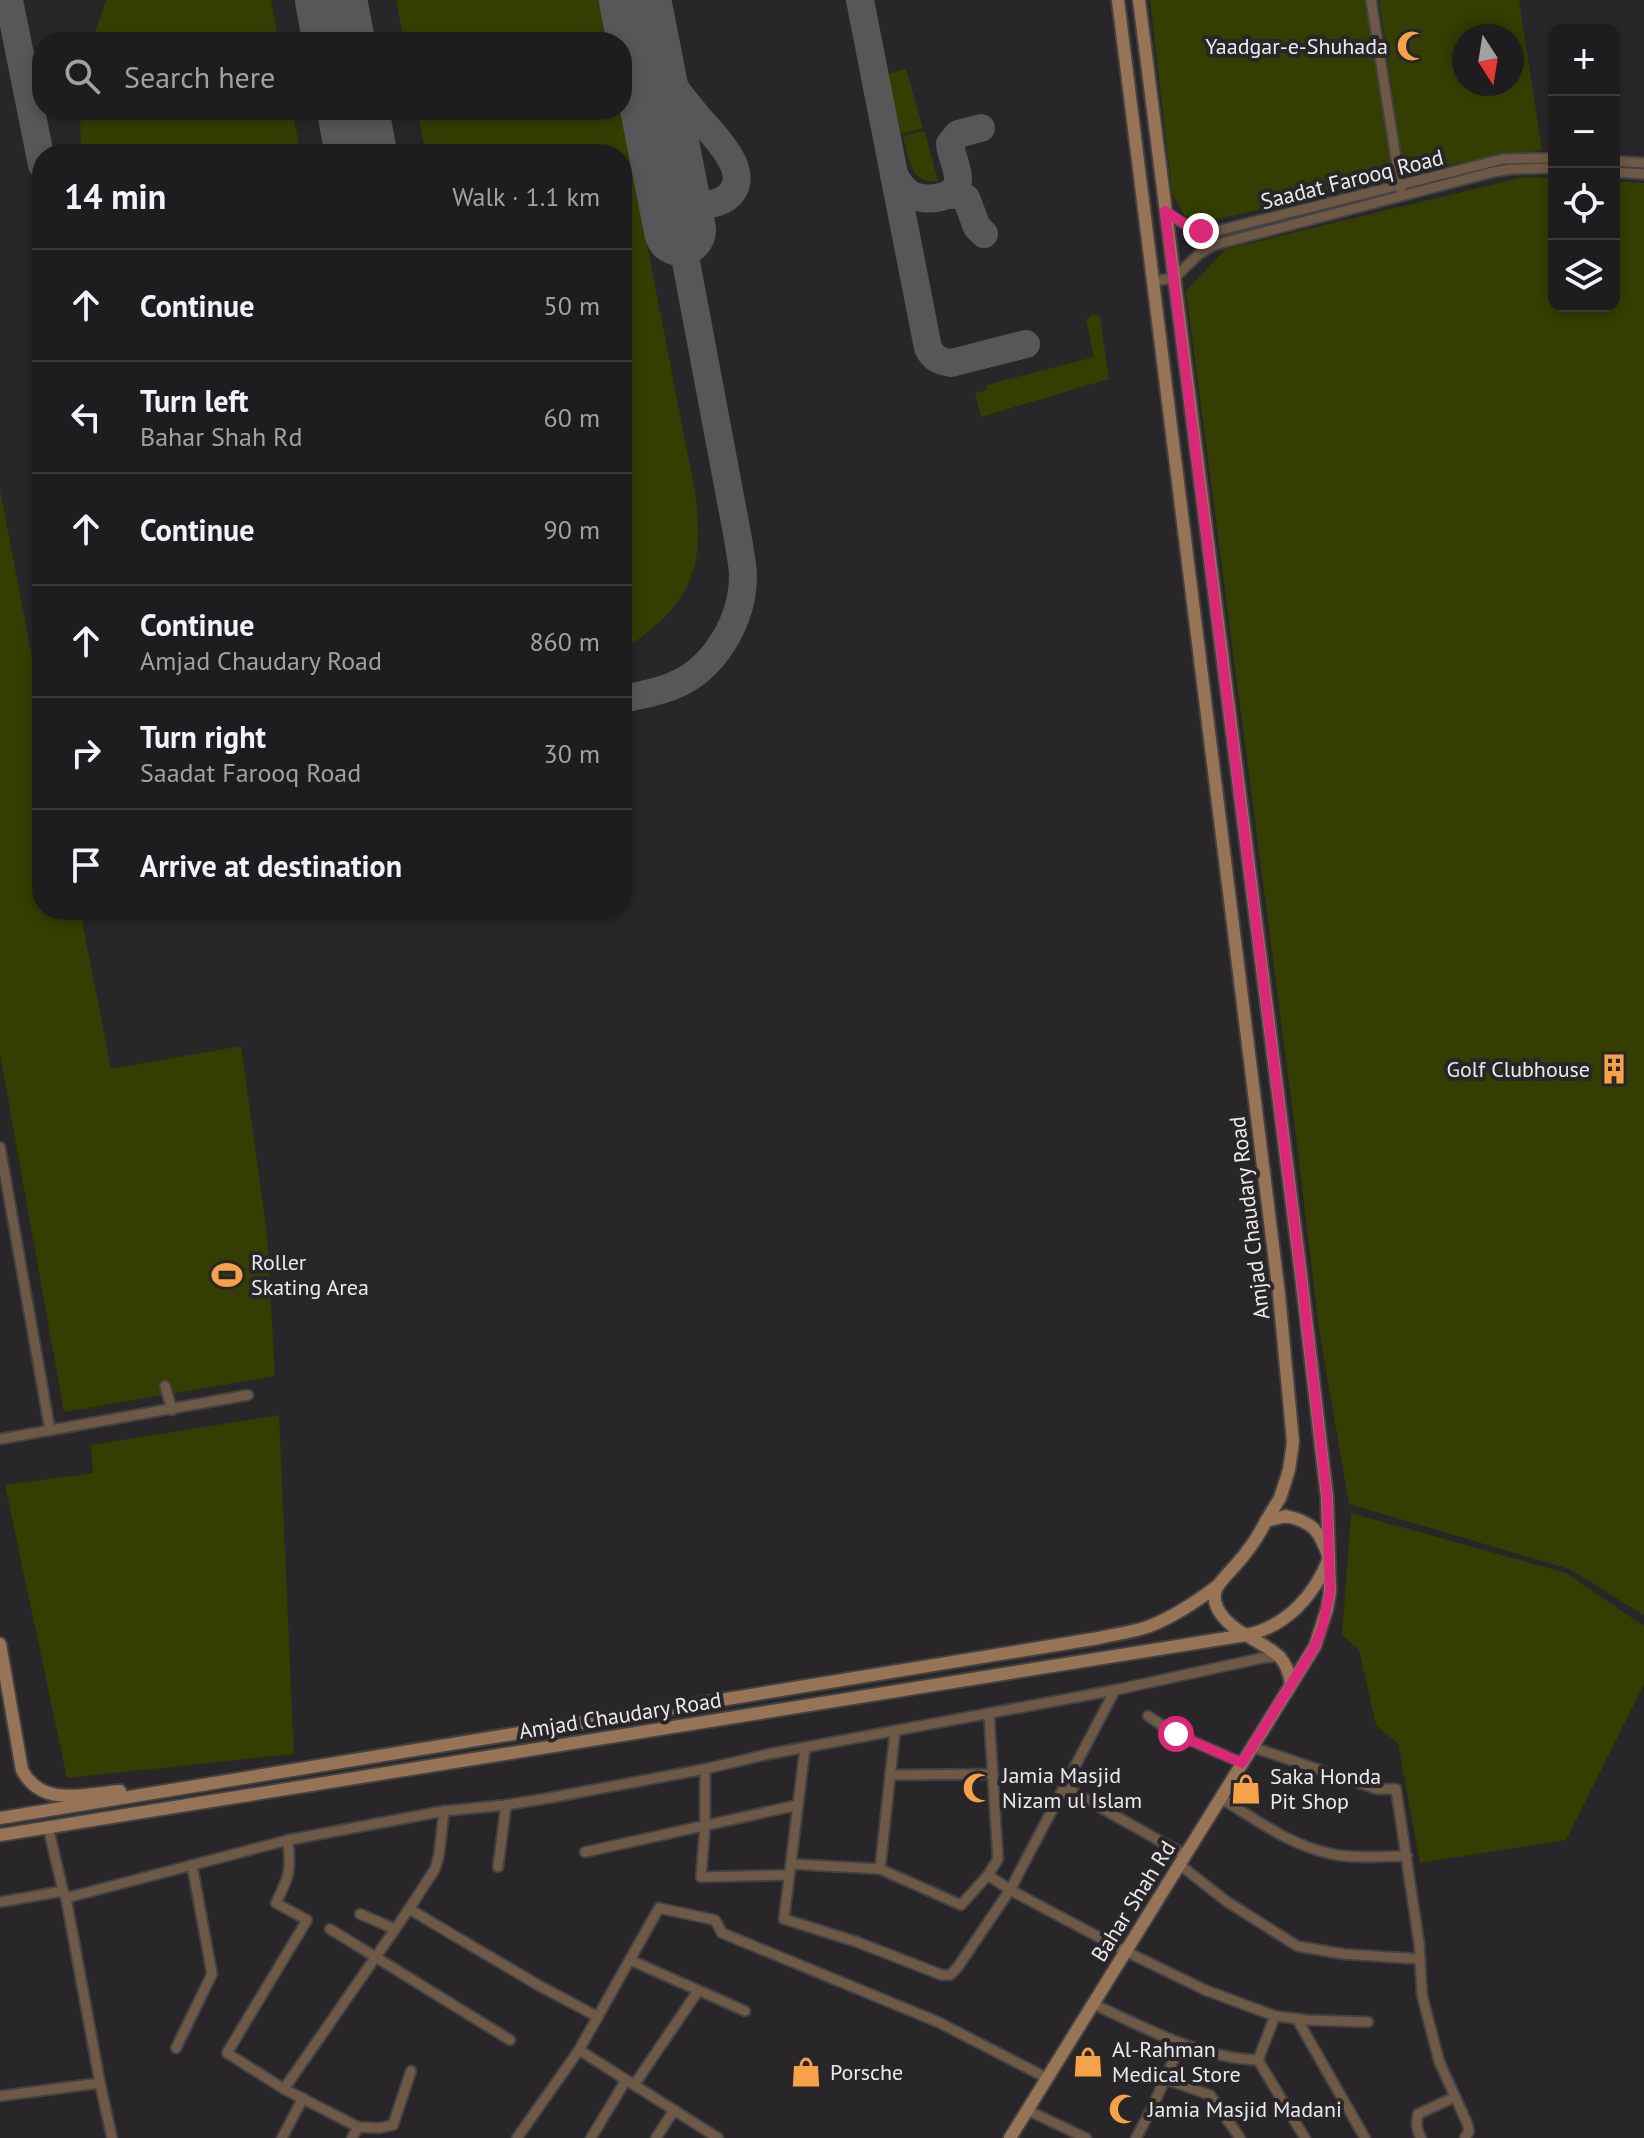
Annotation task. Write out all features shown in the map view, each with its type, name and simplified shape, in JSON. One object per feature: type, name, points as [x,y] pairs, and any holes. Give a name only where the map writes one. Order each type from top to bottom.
[{"type":"main road","name":"Amjad Chaudary Road","points":[[1118,0],[1292,1412],[1293,1442],[1289,1470],[1280,1498],[1266,1521]]},
{"type":"main road","name":"Amjad Chaudary Road","points":[[1139,0],[1327,1497],[1330,1592],[1315,1646],[1291,1684]]},
{"type":"main road","points":[[1246,1635],[1268,1628],[1296,1609],[1323,1575],[1329,1558],[1316,1530],[1304,1520],[1286,1516],[1266,1521],[1246,1553],[1217,1586],[1215,1595],[1220,1612],[1234,1629],[1281,1656],[1288,1667],[1291,1684]]},
{"type":"main road","name":"Amjad Chaudary Road","points":[[0,1818],[1099,1638],[1147,1627],[1195,1603],[1217,1586]]},
{"type":"main road","name":"Amjad Chaudary Road","points":[[0,1835],[1246,1635]]},
{"type":"main road","points":[[0,1644],[22,1770],[34,1787],[58,1796],[205,1785]]},
{"type":"main road","name":"Bahar Shah Rd","points":[[1010,2138],[1291,1684]]},
{"type":"street","points":[[1371,0],[1402,196]]},
{"type":"street","name":"Saadat Farooq Road","points":[[1165,211],[1188,226],[1213,232],[1503,159],[1548,158]]},
{"type":"street","points":[[1620,161],[1644,163]]},
{"type":"street","name":"Saadat Farooq Road","points":[[1174,278],[1199,254],[1214,245],[1493,172],[1548,168]]},
{"type":"street","points":[[1620,172],[1644,174]]},
{"type":"street","points":[[1154,281],[1174,278]]},
{"type":"street","points":[[0,1147],[50,1430]]},
{"type":"street","points":[[165,1386],[172,1410]]},
{"type":"street","points":[[0,1439],[248,1395]]},
{"type":"street","points":[[0,1902],[65,1894],[288,1840],[444,1811],[506,1805],[705,1769],[1281,1656]]},
{"type":"street","points":[[805,1748],[784,1919],[857,1942],[942,1975],[950,1975],[1010,1890],[1115,1690]]},
{"type":"street","points":[[705,1769],[701,1877],[790,1869],[880,1869],[961,1905],[998,1859],[989,1714]]},
{"type":"street","points":[[1148,1716],[1176,1734],[1242,1763]]},
{"type":"street","points":[[880,1869],[895,1731]]},
{"type":"street","points":[[1252,1747],[1377,1789],[1396,1789],[1407,1856],[1422,1995],[1439,2061],[1469,2131],[1465,2138]]},
{"type":"street","points":[[890,1775],[993,1774]]},
{"type":"street","points":[[1064,1787],[1182,1860],[1226,1901],[1297,1946],[1343,1954],[1420,1959]]},
{"type":"street","points":[[1220,1798],[1292,1842],[1313,1850],[1335,1855],[1407,1856]]},
{"type":"street","points":[[498,1867],[506,1805]]},
{"type":"street","points":[[585,1852],[798,1805]]},
{"type":"street","points":[[284,2089],[435,1869],[444,1811]]},
{"type":"street","points":[[48,1827],[65,1894],[112,2138]]},
{"type":"street","points":[[288,1840],[291,1866],[276,1903],[307,1920],[227,2053],[284,2089],[358,2127],[393,2125],[411,2071]]},
{"type":"street","points":[[176,2048],[212,1974],[192,1865]]},
{"type":"street","points":[[988,1875],[1010,1890],[1125,1951],[1205,1990],[1275,2016],[1368,2022]]},
{"type":"street","points":[[517,2138],[579,2050],[659,1908],[715,1920],[722,1933],[938,2022],[1047,2078]]},
{"type":"street","points":[[409,1909],[598,2017]]},
{"type":"street","points":[[360,1914],[395,1929]]},
{"type":"street","points":[[330,1929],[510,2040]]},
{"type":"street","points":[[630,1960],[745,2011]]},
{"type":"street","points":[[591,2138],[698,1991]]},
{"type":"street","points":[[1093,2004],[1181,2043],[1237,2059],[1258,2060]]},
{"type":"street","points":[[1258,2060],[1275,2016]]},
{"type":"street","points":[[1297,2019],[1365,2138]]},
{"type":"street","points":[[1136,2138],[1181,2043]]},
{"type":"street","points":[[579,2050],[718,2138]]},
{"type":"street","points":[[1258,2060],[1305,2138]]},
{"type":"street","points":[[1165,2079],[1210,2095],[1240,2138]]},
{"type":"street","points":[[0,2096],[100,2083]]},
{"type":"street","points":[[1421,2138],[1416,2123],[1418,2114],[1455,2097]]},
{"type":"street","points":[[282,2138],[303,2098]]},
{"type":"street","points":[[656,2138],[674,2110]]},
{"type":"street","points":[[1027,2110],[1086,2138]]},
{"type":"street","points":[[352,2138],[358,2127]]},
{"type":"green space","points":[[106,0],[271,0],[277,32],[95,32]]},
{"type":"green space","points":[[396,0],[600,0],[606,32],[402,32]]},
{"type":"green space","points":[[1150,0],[1365,0],[1394,178],[1205,222],[1184,215],[1172,193]]},
{"type":"green space","points":[[1379,0],[1519,0],[1523,24],[1452,24],[1452,96],[1524,96],[1524,33],[1542,150],[1404,172]]},
{"type":"green space","points":[[906,69],[923,128],[901,134],[886,74]]},
{"type":"green space","points":[[80,120],[294,120],[299,144],[81,144]]},
{"type":"green space","points":[[419,120],[623,120],[628,144],[424,144]]},
{"type":"green space","points":[[925,132],[938,181],[922,179],[909,161],[903,136]]},
{"type":"green space","points":[[632,167],[698,520],[695,565],[688,584],[678,602],[632,644]]},
{"type":"green space","points":[[1524,177],[1548,178],[1548,312],[1620,312],[1620,181],[1644,183],[1644,1615],[1569,1569],[1349,1504],[1319,1330],[1186,291],[1226,249]]},
{"type":"green space","points":[[1092,315],[1100,317],[1109,379],[981,417],[975,393],[987,390],[986,385],[1094,357],[1086,320]]},
{"type":"green space","points":[[0,489],[32,657],[32,920],[82,920],[111,1069],[241,1046],[267,1234],[275,1376],[64,1412],[0,1054]]},
{"type":"green space","points":[[279,1415],[294,1754],[67,1778],[5,1485],[93,1473],[91,1445]]},
{"type":"green space","points":[[1351,1513],[1566,1573],[1644,1626],[1644,1684],[1566,1840],[1420,1863],[1398,1744],[1376,1725],[1359,1650],[1342,1635]]},
{"type":"taxiway","points":[[9,0],[32,115]]},
{"type":"taxiway","points":[[860,0],[928,348],[937,359],[951,363],[1026,344]]},
{"type":"taxiway","points":[[636,9],[667,77],[729,155],[737,178],[734,189],[726,198],[700,204],[673,197],[657,146],[653,93]]},
{"type":"taxiway","points":[[33,120],[38,144]]},
{"type":"taxiway","points":[[894,175],[905,190],[916,197],[945,196],[956,187],[958,181],[950,144],[958,134],[981,128]]},
{"type":"taxiway","points":[[948,195],[966,198],[977,227],[984,234]]},
{"type":"taxiway","points":[[632,697],[670,687],[700,669],[712,657],[732,626],[742,592],[739,544],[680,230]]},
{"type":"runway","points":[[331,0],[337,32]]},
{"type":"runway","points":[[635,0],[680,230]]},
{"type":"runway","points":[[355,120],[359,144]]},
{"type":"place","name":"Yaadgar-e-Shuhada","points":[[1412,46]]},
{"type":"place","name":"Golf Clubhouse","points":[[1614,1069]]},
{"type":"place","name":"Roller Skating Area","points":[[227,1275]]},
{"type":"place","name":"Jamia Masjid Nizam ul Islam","points":[[978,1788]]},
{"type":"place","name":"Saka Honda Pit Shop","points":[[1246,1789]]},
{"type":"place","name":"Al-Rahman Medical Store","points":[[1088,2062]]},
{"type":"place","name":"Porsche","points":[[806,2072]]},
{"type":"place","name":"Jamia Masjid Madani","points":[[1124,2109]]},
{"type":"route","points":[[1176,1734],[1242,1763],[1315,1646],[1330,1592],[1327,1497],[1301,1275],[1165,211],[1201,231]]}]
